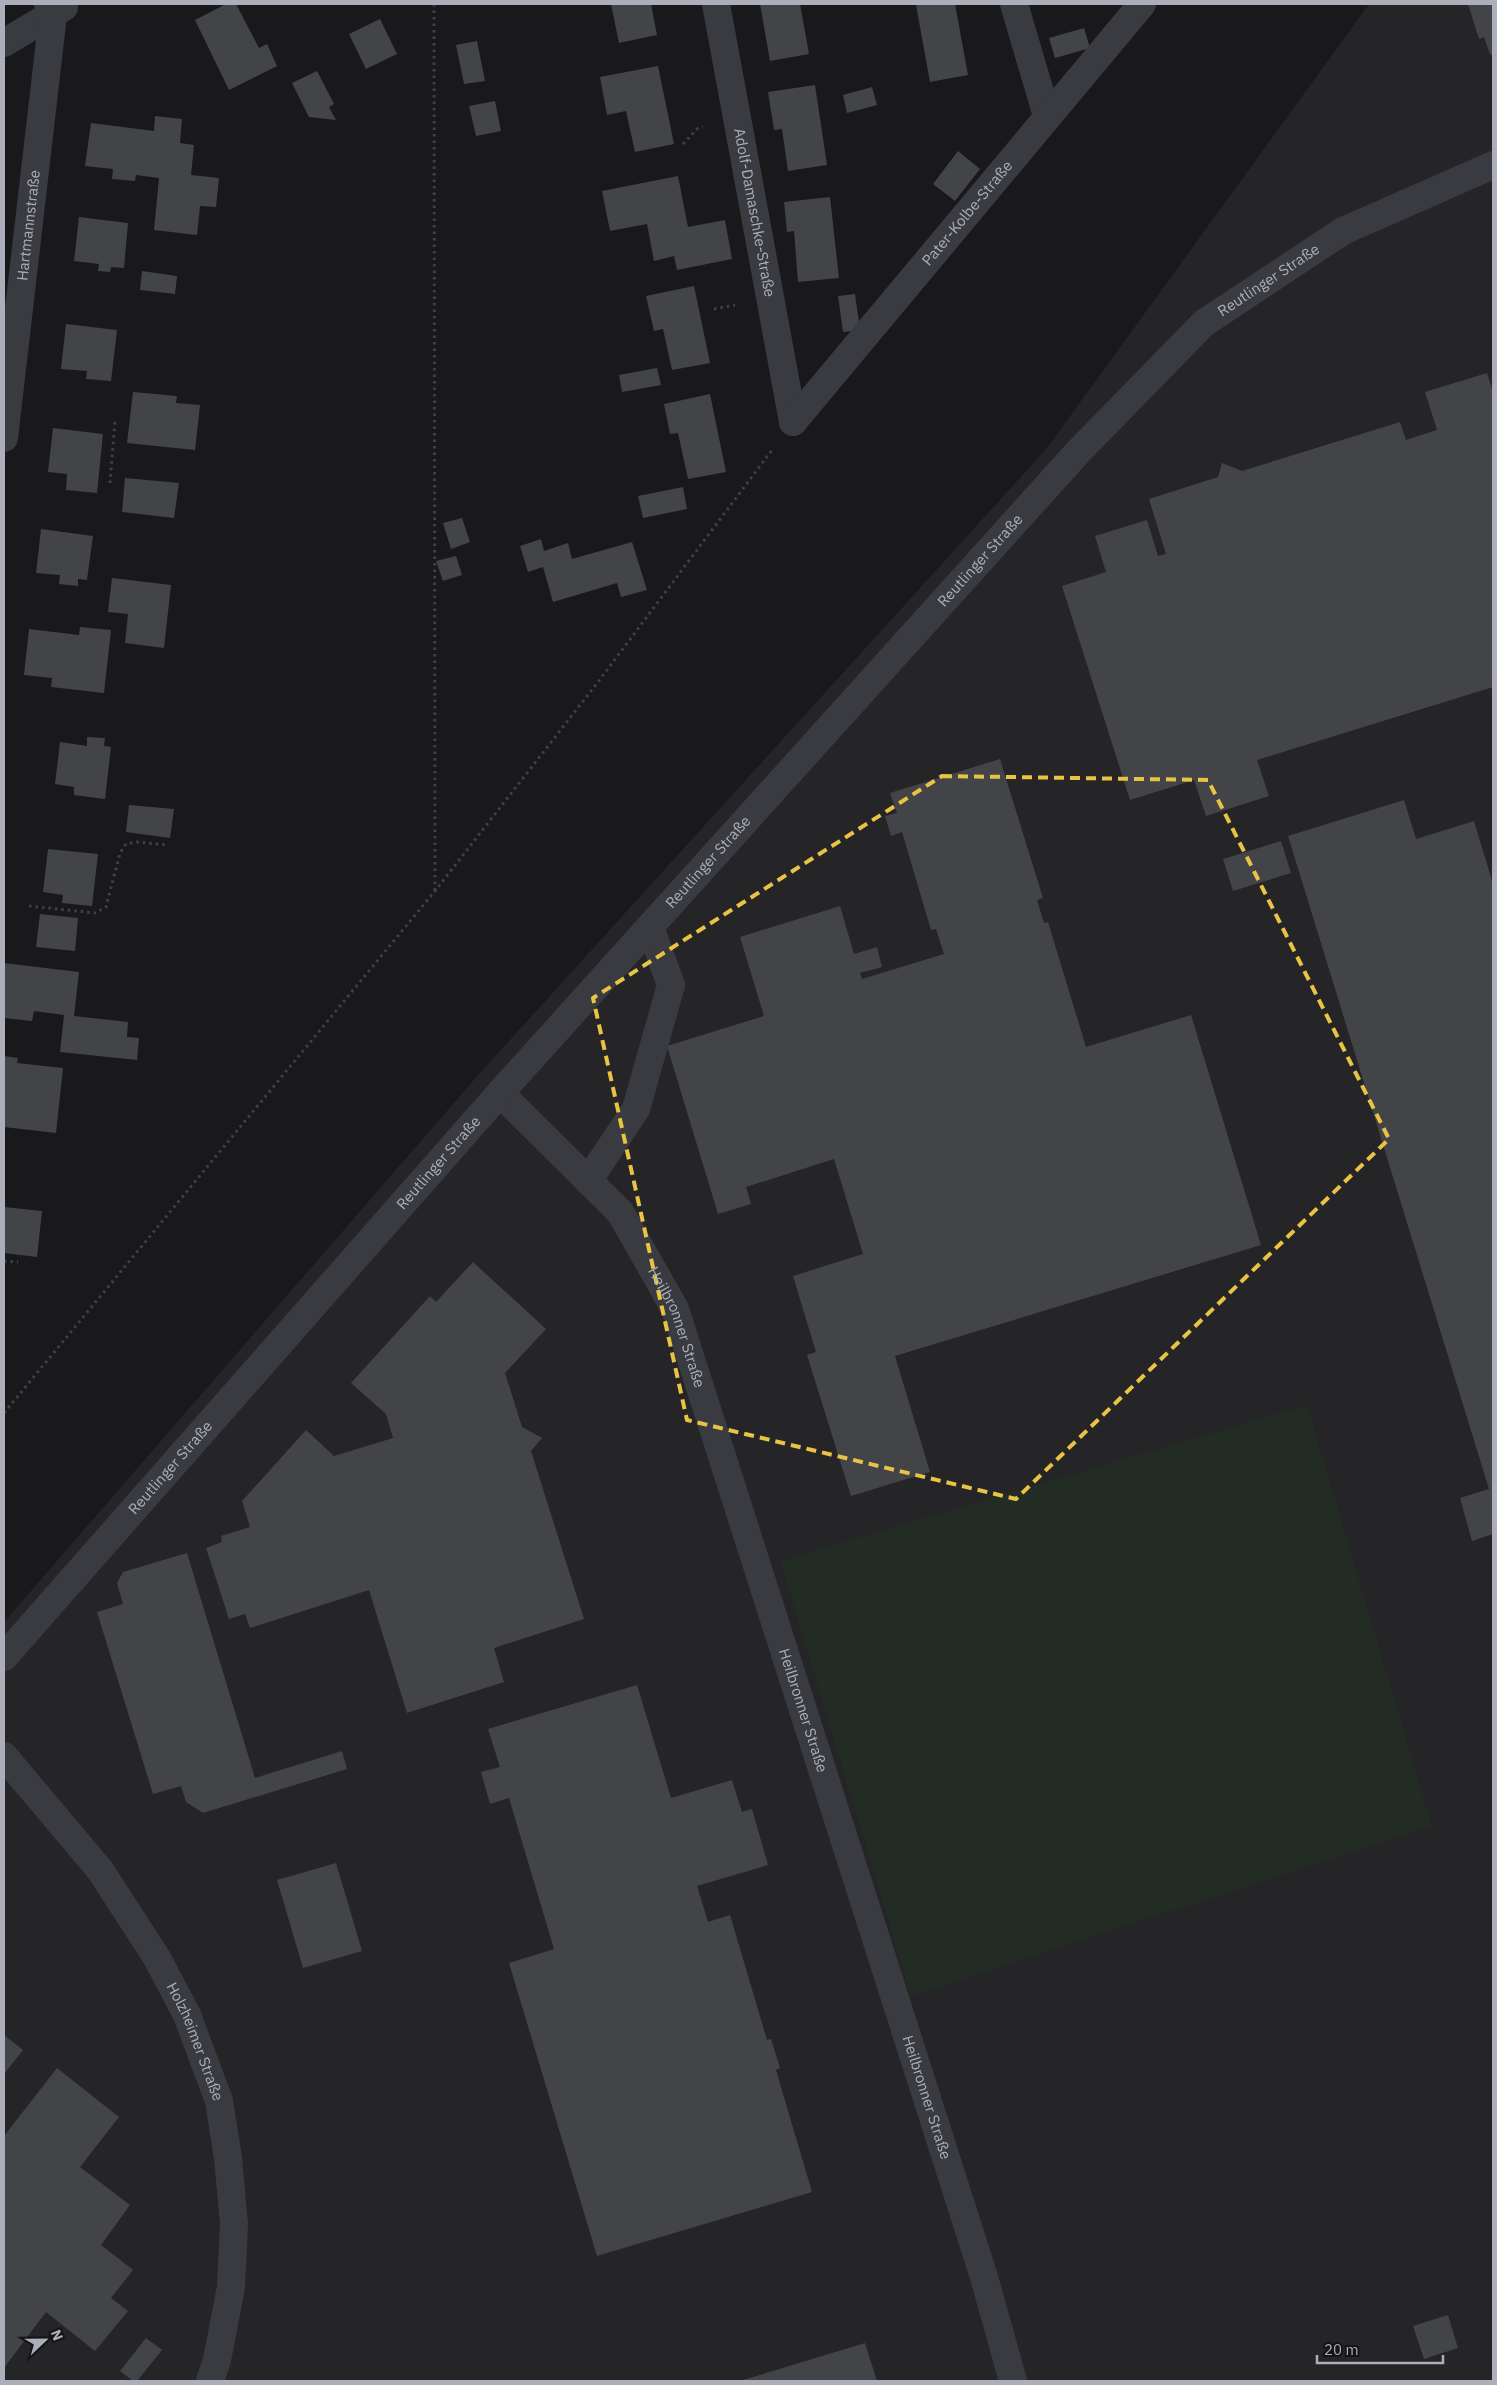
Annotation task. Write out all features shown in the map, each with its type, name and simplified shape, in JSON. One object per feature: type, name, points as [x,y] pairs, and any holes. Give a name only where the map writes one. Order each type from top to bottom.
[{"type":"street","name":"Adolf-Damaschke-Straße","points":[[716,4],[793,422]]},
{"type":"street","points":[[1014,4],[1047,116]]},
{"type":"street","name":"Pater-Kolbe-Straße","points":[[793,422],[1142,4]]},
{"type":"street","points":[[4,43],[57,7]]},
{"type":"street","name":"Hartmannstraße","points":[[4,438],[57,7]]},
{"type":"street","name":"Reutlinger Straße","points":[[4,1657],[500,1093],[1078,452],[1204,323],[1343,232],[1493,165]]},
{"type":"street","points":[[588,1180],[636,1109],[671,985],[650,927]]},
{"type":"street","name":"Heilbronner Straße","points":[[500,1093],[620,1212],[675,1308],[984,2277],[1012,2381]]},
{"type":"street","name":"Holzheimer Straße","points":[[4,1756],[100,1870],[156,1958],[186,2015],[219,2101],[228,2158],[234,2224],[231,2288],[217,2360],[210,2381]]},
{"type":"path","points":[[434,4],[434,891]]},
{"type":"path","points":[[110,483],[116,421]]},
{"type":"path","points":[[4,1413],[434,891],[598,682],[793,422]]},
{"type":"path","points":[[29,906],[95,912],[106,907],[120,854],[126,844],[137,842],[168,845]]},
{"type":"path","points":[[4,1261],[18,1262]]},
{"type":"highlighted area","points":[[942,776],[1208,780],[1389,1139],[1016,1499],[687,1420],[593,998]]},
{"type":"shaded area","points":[[1369,4],[1493,4],[1493,2381],[4,2381],[4,1622],[479,1074],[1047,448]]},
{"type":"shaded area","points":[[1307,1405],[1432,1826],[911,1996],[780,1561]]},
{"type":"building","points":[[226,4],[236,4],[259,48],[267,44],[277,66],[229,90],[195,20]]},
{"type":"building","points":[[611,4],[651,4],[657,35],[619,43]]},
{"type":"building","points":[[760,4],[800,4],[809,54],[770,61]]},
{"type":"building","points":[[955,4],[968,75],[930,82],[916,5]]},
{"type":"building","points":[[1468,4],[1493,4],[1493,56],[1490,54],[1484,37],[1479,39]]},
{"type":"building","points":[[380,19],[397,54],[366,69],[349,34]]},
{"type":"building","points":[[1084,28],[1090,48],[1055,58],[1049,38]]},
{"type":"building","points":[[477,41],[485,81],[464,84],[456,45]]},
{"type":"building","points":[[658,66],[674,144],[635,152],[626,111],[607,115],[600,77]]},
{"type":"building","points":[[317,71],[334,104],[329,107],[336,120],[309,117],[292,83]]},
{"type":"building","points":[[815,85],[827,165],[788,171],[782,129],[774,130],[768,92]]},
{"type":"building","points":[[872,87],[877,105],[847,113],[843,95]]},
{"type":"building","points":[[495,101],[501,131],[476,136],[469,106]]},
{"type":"building","points":[[155,116],[182,119],[180,143],[194,145],[191,175],[219,178],[216,207],[200,206],[197,235],[154,230],[159,178],[136,175],[135,181],[112,179],[113,169],[85,166],[91,123],[154,131]]},
{"type":"building","points":[[958,151],[980,169],[955,201],[933,184]]},
{"type":"building","points":[[678,176],[688,227],[725,220],[732,259],[677,270],[674,256],[654,261],[647,224],[610,231],[602,191]]},
{"type":"building","points":[[830,197],[839,278],[798,282],[794,231],[787,232],[784,202]]},
{"type":"building","points":[[79,217],[128,223],[124,268],[111,267],[110,272],[98,271],[99,264],[74,261]]},
{"type":"building","points":[[142,271],[177,276],[175,294],[140,290]]},
{"type":"building","points":[[694,286],[710,363],[672,370],[663,329],[654,331],[646,296]]},
{"type":"building","points":[[855,294],[860,330],[843,332],[838,296]]},
{"type":"building","points":[[66,324],[117,330],[111,381],[86,379],[87,371],[61,369]]},
{"type":"building","points":[[657,368],[661,385],[622,392],[619,375]]},
{"type":"building","points":[[1487,373],[1493,392],[1493,687],[1257,760],[1269,796],[1206,816],[1194,780],[1130,800],[1062,586],[1106,572],[1095,536],[1147,520],[1158,556],[1166,554],[1149,499],[1218,477],[1222,463],[1242,471],[1400,422],[1406,440],[1437,430],[1425,392]]},
{"type":"building","points":[[133,392],[177,396],[176,403],[200,405],[195,450],[127,443]]},
{"type":"building","points":[[710,394],[726,472],[688,479],[678,433],[670,434],[664,404]]},
{"type":"building","points":[[53,428],[103,434],[97,493],[66,490],[67,474],[48,472]]},
{"type":"building","points":[[125,478],[179,483],[174,518],[122,512]]},
{"type":"building","points":[[683,487],[687,509],[643,518],[638,496]]},
{"type":"building","points":[[462,518],[470,542],[451,549],[443,523]]},
{"type":"building","points":[[41,529],[93,536],[87,580],[78,579],[78,586],[59,584],[60,575],[36,573]]},
{"type":"building","points":[[541,539],[544,551],[568,543],[572,559],[632,542],[647,590],[621,597],[617,583],[553,602],[543,567],[528,572],[520,546]]},
{"type":"building","points":[[456,556],[462,575],[443,581],[436,561]]},
{"type":"building","points":[[112,578],[171,585],[164,648],[125,643],[128,614],[108,612]]},
{"type":"building","points":[[80,627],[111,630],[104,693],[51,687],[52,678],[24,675],[29,629],[79,635]]},
{"type":"building","points":[[87,737],[105,738],[104,746],[111,747],[105,799],[74,795],[74,787],[55,784],[60,742],[87,746]]},
{"type":"building","points":[[1000,759],[1043,898],[1037,900],[1044,923],[1048,922],[1086,1047],[1191,1015],[1261,1245],[895,1356],[930,1472],[851,1496],[807,1355],[816,1352],[793,1276],[863,1254],[834,1159],[746,1187],[751,1204],[718,1214],[667,1046],[764,1016],[740,937],[840,906],[854,954],[877,947],[882,967],[860,973],[862,979],[944,954],[936,929],[931,930],[902,832],[891,836],[885,816],[897,813],[890,793]]},
{"type":"building","points":[[1404,800],[1416,839],[1474,821],[1493,884],[1493,1534],[1472,1541],[1460,1498],[1489,1489],[1288,836]]},
{"type":"building","points":[[129,805],[174,809],[170,838],[126,832]]},
{"type":"building","points":[[1281,841],[1291,873],[1233,891],[1223,859]]},
{"type":"building","points":[[48,849],[98,854],[92,906],[62,903],[63,895],[43,892]]},
{"type":"building","points":[[40,914],[78,918],[75,951],[36,947]]},
{"type":"building","points":[[4,963],[79,972],[74,1016],[128,1022],[127,1037],[139,1038],[137,1060],[60,1052],[64,1015],[34,1011],[32,1021],[4,1018]]},
{"type":"building","points":[[4,1056],[18,1058],[17,1063],[63,1068],[56,1133],[4,1127]]},
{"type":"building","points":[[4,1207],[42,1211],[37,1257],[4,1253]]},
{"type":"building","points":[[473,1262],[546,1329],[505,1373],[522,1427],[542,1438],[531,1451],[584,1619],[494,1648],[504,1682],[407,1713],[369,1590],[250,1628],[245,1614],[229,1619],[206,1548],[222,1542],[221,1536],[250,1527],[242,1501],[306,1430],[334,1456],[393,1438],[386,1414],[351,1383],[430,1296],[436,1302]]},
{"type":"building","points":[[187,1553],[255,1778],[342,1751],[347,1769],[203,1813],[186,1802],[181,1786],[153,1794],[97,1612],[123,1604],[117,1583],[123,1572]]},
{"type":"building","points":[[637,1685],[671,1798],[732,1780],[742,1812],[752,1809],[768,1865],[697,1886],[708,1922],[730,1915],[767,2040],[771,2039],[780,2068],[776,2070],[812,2192],[597,2256],[509,1963],[554,1949],[509,1798],[490,1804],[481,1772],[500,1767],[488,1729]]},
{"type":"building","points":[[336,1863],[362,1951],[303,1968],[277,1880]]},
{"type":"building","points":[[4,2035],[23,2050],[4,2074]]},
{"type":"building","points":[[57,2068],[119,2117],[80,2167],[130,2205],[101,2245],[133,2270],[111,2298],[128,2311],[95,2351],[46,2312],[4,2368],[4,2136]]},
{"type":"building","points":[[1448,2315],[1458,2348],[1424,2359],[1413,2326]]},
{"type":"building","points":[[146,2338],[162,2350],[137,2381],[133,2381],[120,2371]]},
{"type":"building","points":[[865,2343],[877,2381],[740,2381]]}]
